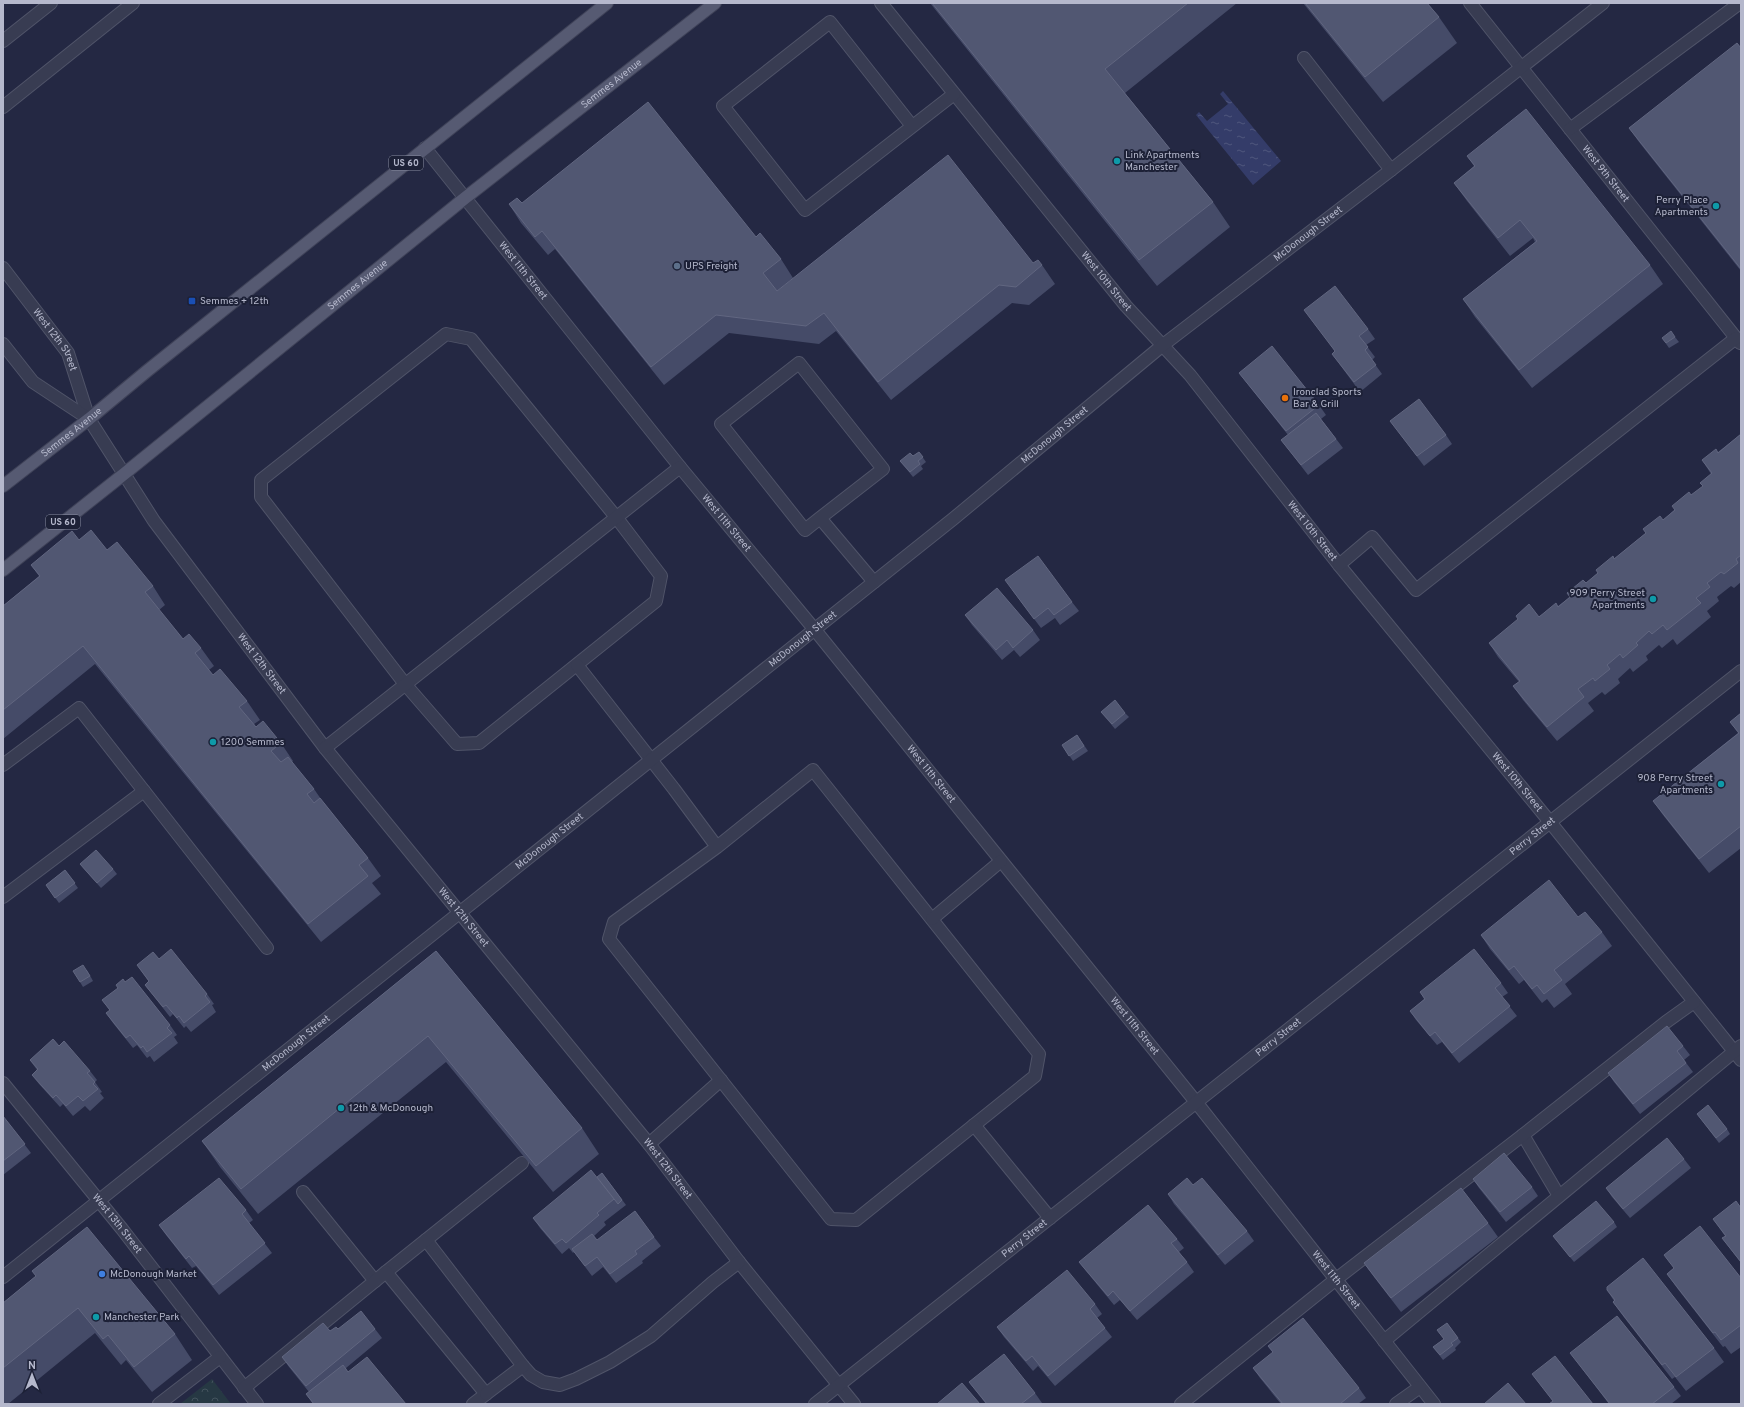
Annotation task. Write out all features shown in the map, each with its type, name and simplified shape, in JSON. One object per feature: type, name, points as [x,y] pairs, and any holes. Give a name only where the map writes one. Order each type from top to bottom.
[{"type":"main road","name":"Semmes Avenue","points":[[3,486],[89,419],[424,148],[607,3]]},
{"type":"main road","name":"Semmes Avenue","points":[[3,570],[465,198],[715,3]]},
{"type":"street","points":[[3,41],[51,3]]},
{"type":"street","points":[[3,107],[133,3]]},
{"type":"street","name":"West 10th Street","points":[[881,3],[1126,306],[1190,375],[1339,565],[1550,822],[1694,1002],[1739,1053]]},
{"type":"street","name":"West 9th Street","points":[[1470,3],[1739,341]]},
{"type":"street","name":"McDonough Street","points":[[3,1277],[953,520],[1163,345],[1391,170],[1603,3]]},
{"type":"street","points":[[1570,129],[1740,3]]},
{"type":"street","points":[[912,126],[830,22],[723,106],[805,210],[954,94]]},
{"type":"street","points":[[1304,58],[1391,170]]},
{"type":"street","name":"West 11th Street","points":[[424,148],[680,467],[815,630],[1196,1102],[1434,1404]]},
{"type":"street","name":"West 12th Street","points":[[3,268],[68,353],[89,419],[154,521],[325,748],[649,1144],[739,1262],[854,1404]]},
{"type":"street","points":[[446,334],[471,339],[616,517],[661,576],[656,601],[577,665],[479,743],[457,744],[405,684],[261,497],[261,480],[446,334]]},
{"type":"street","points":[[1339,565],[1372,537],[1416,590],[1739,341]]},
{"type":"street","name":"West 12th Street","points":[[3,344],[33,382],[89,419]]},
{"type":"street","points":[[799,363],[883,469],[820,518],[805,530],[721,424],[799,363]]},
{"type":"street","points":[[325,748],[680,467]]},
{"type":"street","points":[[820,518],[874,582]]},
{"type":"street","points":[[577,665],[652,760],[717,847]]},
{"type":"street","name":"Perry Street","points":[[815,1404],[1741,671]]},
{"type":"street","points":[[3,766],[79,708],[267,948]]},
{"type":"street","points":[[813,770],[1039,1054],[1035,1076],[856,1220],[831,1220],[609,939],[614,922],[717,847],[813,770]]},
{"type":"street","points":[[3,897],[144,791]]},
{"type":"street","points":[[932,919],[1001,861]]},
{"type":"street","points":[[1181,1404],[1336,1280],[1666,1022],[1694,1002]]},
{"type":"street","points":[[1384,1341],[1559,1196],[1739,1053]]},
{"type":"street","points":[[649,1144],[721,1080]]},
{"type":"street","name":"West 13th Street","points":[[3,1083],[99,1201],[257,1404]]},
{"type":"street","points":[[974,1125],[1050,1218]]},
{"type":"street","points":[[1523,1135],[1559,1196]]},
{"type":"street","points":[[244,1388],[522,1163]]},
{"type":"street","points":[[303,1192],[375,1281]]},
{"type":"street","points":[[426,1240],[531,1375],[543,1382],[560,1385],[576,1379],[610,1362],[651,1336],[713,1282],[739,1262]]},
{"type":"street","points":[[386,1272],[486,1394]]},
{"type":"street","points":[[159,1404],[220,1357]]},
{"type":"street","points":[[473,1404],[523,1366]]},
{"type":"street","points":[[1396,1404],[1420,1387]]},
{"type":"green space","points":[[212,1379],[231,1404],[180,1404]]},
{"type":"water","points":[[1223,91],[1281,161],[1253,185],[1196,115],[1199,112],[1207,121],[1228,104],[1220,94]]},
{"type":"building","name":"Link Apartments Manchester","points":[[932,3],[1188,3],[1105,69],[1213,202],[1139,260]]},
{"type":"building","points":[[1305,3],[1427,3],[1439,17],[1365,77]]},
{"type":"building","name":"Perry Place Apartments","points":[[1737,43],[1741,48],[1741,269],[1629,128]]},
{"type":"building","name":"UPS Freight","points":[[648,102],[756,237],[760,233],[781,259],[763,273],[777,291],[948,155],[1033,263],[1038,260],[1042,265],[1016,287],[999,285],[878,382],[824,313],[806,326],[716,315],[651,367],[542,231],[535,237],[509,204],[517,198],[522,203]]},
{"type":"building","points":[[1526,109],[1650,265],[1519,370],[1463,299],[1537,241],[1520,220],[1498,238],[1454,183],[1475,166],[1467,156]]},
{"type":"building","points":[[1335,286],[1368,329],[1359,336],[1368,347],[1365,350],[1376,365],[1354,382],[1332,354],[1335,351],[1304,310]]},
{"type":"building","points":[[1671,331],[1675,337],[1666,343],[1662,338]]},
{"type":"building","points":[[1272,346],[1319,405],[1286,431],[1239,373]]},
{"type":"building","points":[[1419,399],[1446,435],[1417,456],[1390,421]]},
{"type":"building","points":[[1316,413],[1336,439],[1301,465],[1281,440]]},
{"type":"building","name":"909 Perry Street Apartments","points":[[1741,434],[1741,555],[1736,559],[1738,563],[1724,574],[1721,572],[1707,583],[1710,587],[1696,598],[1701,603],[1667,630],[1663,625],[1652,634],[1649,631],[1636,643],[1638,645],[1623,658],[1620,654],[1607,665],[1610,669],[1595,681],[1593,678],[1578,689],[1584,697],[1547,727],[1513,686],[1520,681],[1489,643],[1518,619],[1516,616],[1529,604],[1539,617],[1556,603],[1558,607],[1570,597],[1567,593],[1583,580],[1586,583],[1598,573],[1596,570],[1613,556],[1614,559],[1646,533],[1643,529],[1660,516],[1663,520],[1675,510],[1672,506],[1689,492],[1691,495],[1703,486],[1700,483],[1712,473],[1702,460],[1716,449],[1718,453]]},
{"type":"building","points":[[919,452],[923,457],[918,461],[920,464],[910,472],[900,461],[910,453],[913,456]]},
{"type":"building","name":"1200 Semmes","points":[[91,530],[107,550],[117,542],[153,586],[145,592],[183,639],[189,634],[201,648],[195,653],[213,675],[220,669],[247,701],[239,707],[256,727],[263,721],[281,743],[271,751],[281,762],[288,757],[314,789],[307,794],[314,803],[320,798],[368,858],[359,865],[368,876],[308,924],[83,646],[3,710],[3,606],[40,576],[31,565],[72,531],[79,540]]},
{"type":"building","points":[[1038,556],[1072,602],[1054,615],[1048,608],[1034,619],[1005,580]]},
{"type":"building","points":[[997,588],[1033,630],[1013,648],[1007,640],[996,650],[965,615]]},
{"type":"building","points":[[1115,700],[1125,713],[1112,724],[1101,712]]},
{"type":"building","name":"908 Perry Street Apartments","points":[[1741,713],[1741,826],[1699,859],[1653,801],[1739,733],[1730,722]]},
{"type":"building","points":[[1077,735],[1084,746],[1069,756],[1062,745]]},
{"type":"building","points":[[96,850],[113,869],[97,883],[80,864]]},
{"type":"building","points":[[65,870],[75,883],[55,898],[46,885]]},
{"type":"building","points":[[1549,880],[1578,917],[1585,912],[1602,932],[1554,970],[1562,980],[1544,994],[1537,985],[1532,989],[1514,966],[1509,970],[1481,935]]},
{"type":"building","points":[[171,949],[207,994],[205,996],[210,1002],[184,1023],[179,1016],[177,1018],[166,1005],[163,1007],[145,985],[149,981],[137,965],[153,952],[159,959]]},
{"type":"building","points":[[1474,949],[1501,983],[1495,988],[1510,1006],[1452,1053],[1435,1032],[1430,1036],[1410,1011],[1425,999],[1420,992]]},
{"type":"building","name":"12th & McDonough","points":[[436,951],[582,1128],[536,1166],[428,1036],[241,1189],[202,1141]]},
{"type":"building","points":[[83,965],[90,976],[80,982],[73,971]]},
{"type":"building","points":[[132,977],[170,1025],[167,1028],[172,1033],[147,1052],[143,1046],[141,1048],[130,1035],[126,1038],[106,1013],[110,1010],[102,1000],[118,988],[116,985],[123,979],[125,982]]},
{"type":"building","points":[[1667,1026],[1683,1046],[1677,1051],[1686,1063],[1633,1104],[1608,1073]]},
{"type":"building","points":[[53,1039],[59,1046],[64,1041],[90,1071],[87,1073],[95,1082],[93,1084],[98,1089],[83,1101],[78,1096],[66,1106],[56,1095],[53,1098],[32,1075],[38,1069],[30,1060]]},
{"type":"building","points":[[1708,1105],[1727,1129],[1716,1138],[1697,1114]]},
{"type":"building","points":[[3,1116],[25,1144],[3,1161]]},
{"type":"building","points":[[1667,1138],[1684,1159],[1623,1209],[1606,1188]]},
{"type":"building","points":[[1504,1153],[1532,1187],[1500,1212],[1473,1179]]},
{"type":"building","points":[[591,1170],[614,1199],[597,1213],[599,1215],[566,1243],[562,1239],[555,1244],[533,1218]]},
{"type":"building","points":[[602,1173],[622,1200],[618,1204],[597,1177]]},
{"type":"building","points":[[219,1178],[246,1210],[242,1214],[265,1243],[213,1285],[189,1256],[186,1259],[159,1225]]},
{"type":"building","points":[[1187,1178],[1193,1185],[1202,1178],[1247,1231],[1218,1255],[1168,1194]]},
{"type":"building","points":[[1461,1188],[1488,1223],[1391,1298],[1364,1263]]},
{"type":"building","points":[[1596,1201],[1614,1222],[1570,1257],[1553,1236]]},
{"type":"building","points":[[1736,1201],[1741,1208],[1741,1262],[1722,1238],[1726,1236],[1713,1219]]},
{"type":"building","points":[[1148,1205],[1177,1239],[1171,1243],[1187,1262],[1130,1311],[1113,1291],[1108,1296],[1079,1262]]},
{"type":"building","points":[[635,1211],[654,1237],[635,1251],[637,1254],[610,1274],[597,1257],[585,1266],[572,1249],[592,1234],[597,1240]]},
{"type":"building","points":[[1700,1226],[1741,1278],[1741,1325],[1721,1340],[1715,1332],[1713,1333],[1667,1274],[1674,1268],[1664,1255]]},
{"type":"building","points":[[87,1227],[175,1334],[134,1367],[108,1335],[103,1339],[78,1308],[3,1368],[3,1303],[36,1276],[32,1271]]},
{"type":"building","points":[[1643,1258],[1714,1348],[1676,1377],[1665,1363],[1662,1365],[1613,1302],[1615,1300],[1607,1290],[1607,1287]]},
{"type":"building","points":[[1067,1270],[1095,1304],[1090,1309],[1105,1328],[1048,1376],[1032,1356],[1026,1361],[997,1327]]},
{"type":"building","points":[[361,1311],[375,1329],[306,1386],[282,1357],[323,1323],[330,1331],[336,1327],[338,1329]]},
{"type":"building","points":[[1617,1316],[1674,1387],[1652,1404],[1610,1404],[1570,1353]]},
{"type":"building","points":[[1303,1318],[1359,1388],[1340,1404],[1283,1404],[1253,1368],[1273,1352],[1268,1346]]},
{"type":"building","points":[[1447,1323],[1458,1338],[1451,1343],[1453,1345],[1440,1355],[1433,1347],[1444,1339],[1437,1330]]},
{"type":"building","points":[[1004,1354],[1035,1393],[1021,1404],[987,1404],[969,1382]]},
{"type":"building","points":[[1555,1356],[1593,1404],[1549,1404],[1553,1401],[1532,1374]]},
{"type":"building","points":[[367,1357],[406,1404],[314,1404],[306,1394],[343,1365],[348,1372]]},
{"type":"building","points":[[962,1383],[980,1404],[937,1404]]},
{"type":"building","points":[[1508,1383],[1526,1404],[1484,1404]]},
{"type":"place","name":"Link Apartments Manchester","points":[[1117,161]]},
{"type":"place","name":"Perry Place Apartments","points":[[1716,206]]},
{"type":"place","name":"UPS Freight","points":[[677,266]]},
{"type":"place","name":"Semmes + 12th","points":[[192,301]]},
{"type":"place","name":"Ironclad Sports Bar & Grill","points":[[1285,398]]},
{"type":"place","name":"909 Perry Street Apartments","points":[[1653,599]]},
{"type":"place","name":"1200 Semmes","points":[[213,742]]},
{"type":"place","name":"908 Perry Street Apartments","points":[[1721,784]]},
{"type":"place","name":"12th & McDonough","points":[[341,1108]]},
{"type":"place","name":"McDonough Market","points":[[102,1274]]},
{"type":"place","name":"Manchester Park","points":[[96,1317]]}]
